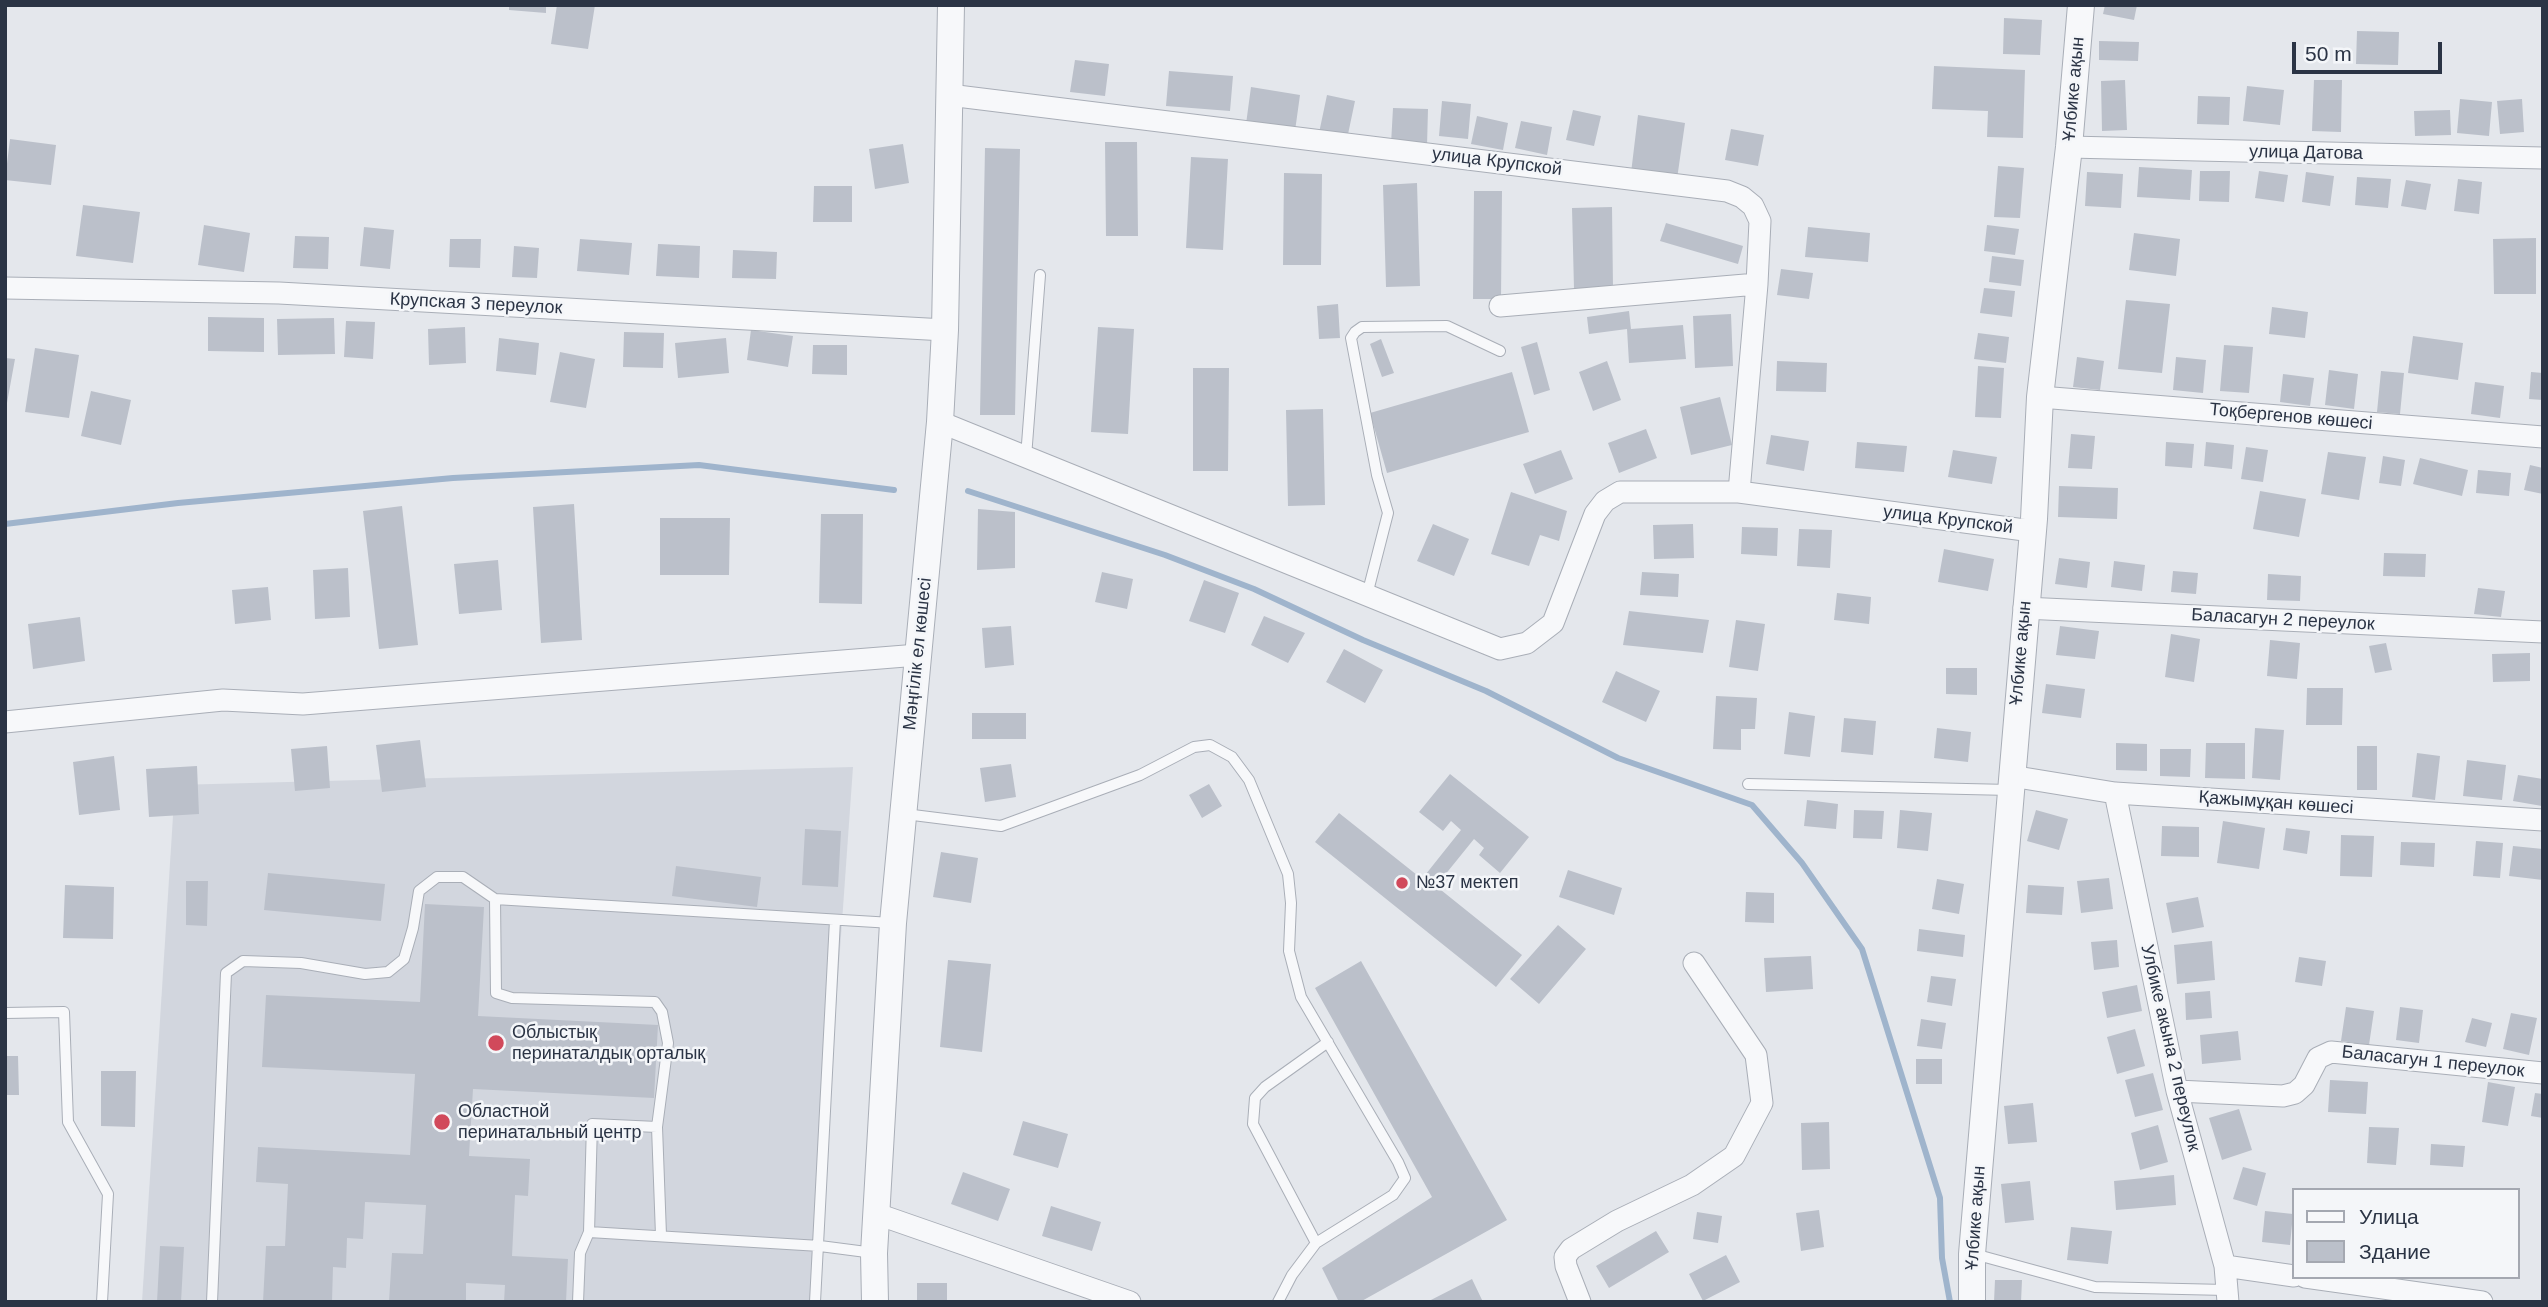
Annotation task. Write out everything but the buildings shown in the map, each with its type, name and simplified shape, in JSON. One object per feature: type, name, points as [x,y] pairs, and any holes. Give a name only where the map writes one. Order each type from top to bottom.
[{"type":"street","name":"Мәңгілік ел көшесі","points":[[875,1302],[874,1253],[893,923],[940,422],[945,330],[951,5]]},
{"type":"street","name":"Ұлбике ақын","points":[[1972,1302],[1972,1254],[2032,531],[2040,397],[2069,147],[2081,5]]},
{"type":"street","name":"улица Крупской","points":[[949,95],[1727,191],[1754,206],[1759,220],[1758,284],[1739,492]]},
{"type":"street","name":"улица Датова","points":[[2069,147],[2543,158]]},
{"type":"street","points":[[1500,306],[1758,284]]},
{"type":"street","name":"Крупская 3 переулок","points":[[5,288],[279,293],[945,330]]},
{"type":"street","name":"Тоқбергенов көшесі","points":[[2040,397],[2543,437]]},
{"type":"street","name":"улица Крупской","points":[[940,422],[1500,649],[1527,643],[1553,623],[1595,514],[1605,501],[1620,492],[1739,492],[2032,531]]},
{"type":"street","name":"Баласагун 2 переулок","points":[[2024,608],[2543,632]]},
{"type":"street","points":[[5,722],[223,700],[303,704],[918,655]]},
{"type":"street","name":"Қажымұқан көшесі","points":[[2011,783],[2115,793],[2543,820]]},
{"type":"street","name":"Улбике акына 2 переулок","points":[[2115,793],[2177,1091],[2225,1266],[2227,1296]]},
{"type":"street","points":[[1580,1302],[1566,1266],[1565,1257],[1571,1248],[1618,1221],[1692,1185],[1734,1156],[1762,1103],[1756,1055],[1694,963]]},
{"type":"street","name":"Баласагун 1 переулок","points":[[2177,1091],[2283,1096],[2295,1094],[2304,1085],[2318,1058],[2331,1052],[2543,1073]]},
{"type":"street","points":[[877,1214],[1125,1301]]},
{"type":"street","points":[[2225,1266],[2292,1276]]},
{"type":"street","points":[[2319,1279],[2482,1302]]},
{"type":"lane","points":[[1026,457],[1040,275]]},
{"type":"lane","points":[[1367,595],[1388,513],[1377,475],[1356,366],[1351,338],[1354,332],[1362,327],[1447,326],[1500,351]]},
{"type":"lane","points":[[902,813],[1001,825],[1140,775],[1194,747],[1210,745],[1232,757],[1249,780],[1288,874],[1292,903],[1289,951],[1301,997],[1405,1178],[1393,1195],[1316,1243],[1292,1275],[1278,1302]]},
{"type":"lane","points":[[1748,784],[2011,783]]},
{"type":"lane","points":[[212,1302],[226,973],[243,961],[300,963],[365,974],[388,972],[404,959],[413,928],[419,891],[437,877],[463,877],[495,899],[893,923]]},
{"type":"lane","points":[[495,899],[496,993],[512,998],[655,1002],[662,1012],[668,1044],[657,1127],[661,1235]]},
{"type":"lane","points":[[815,1302],[835,920]]},
{"type":"lane","points":[[5,1013],[64,1012],[68,1122],[108,1194],[102,1302]]},
{"type":"lane","points":[[1316,1243],[1253,1124],[1255,1098],[1265,1087],[1328,1042]]},
{"type":"lane","points":[[578,1302],[580,1253],[589,1232],[592,1124],[657,1127]]},
{"type":"lane","points":[[589,1232],[820,1245],[874,1253]]},
{"type":"lane","points":[[1972,1254],[2095,1287],[2227,1296]]},
{"type":"shaded area","name":"Облыстық перинаталдық орталық","points":[[853,767],[815,1302],[142,1302],[175,785]]},
{"type":"waterway","points":[[5,524],[178,503],[453,478],[699,465],[894,490]]},
{"type":"waterway","points":[[968,491],[1165,555],[1254,589],[1363,640],[1486,691],[1618,758],[1752,805],[1802,863],[1862,949],[1940,1198],[1942,1258],[1950,1302]]},
{"type":"place","name":"№37 мектеп","points":[[1402,883]]},
{"type":"place","name":"Облыстық перинаталдық орталық","points":[[496,1043]]},
{"type":"place","name":"Областной перинатальный центр","points":[[442,1122]]}]
